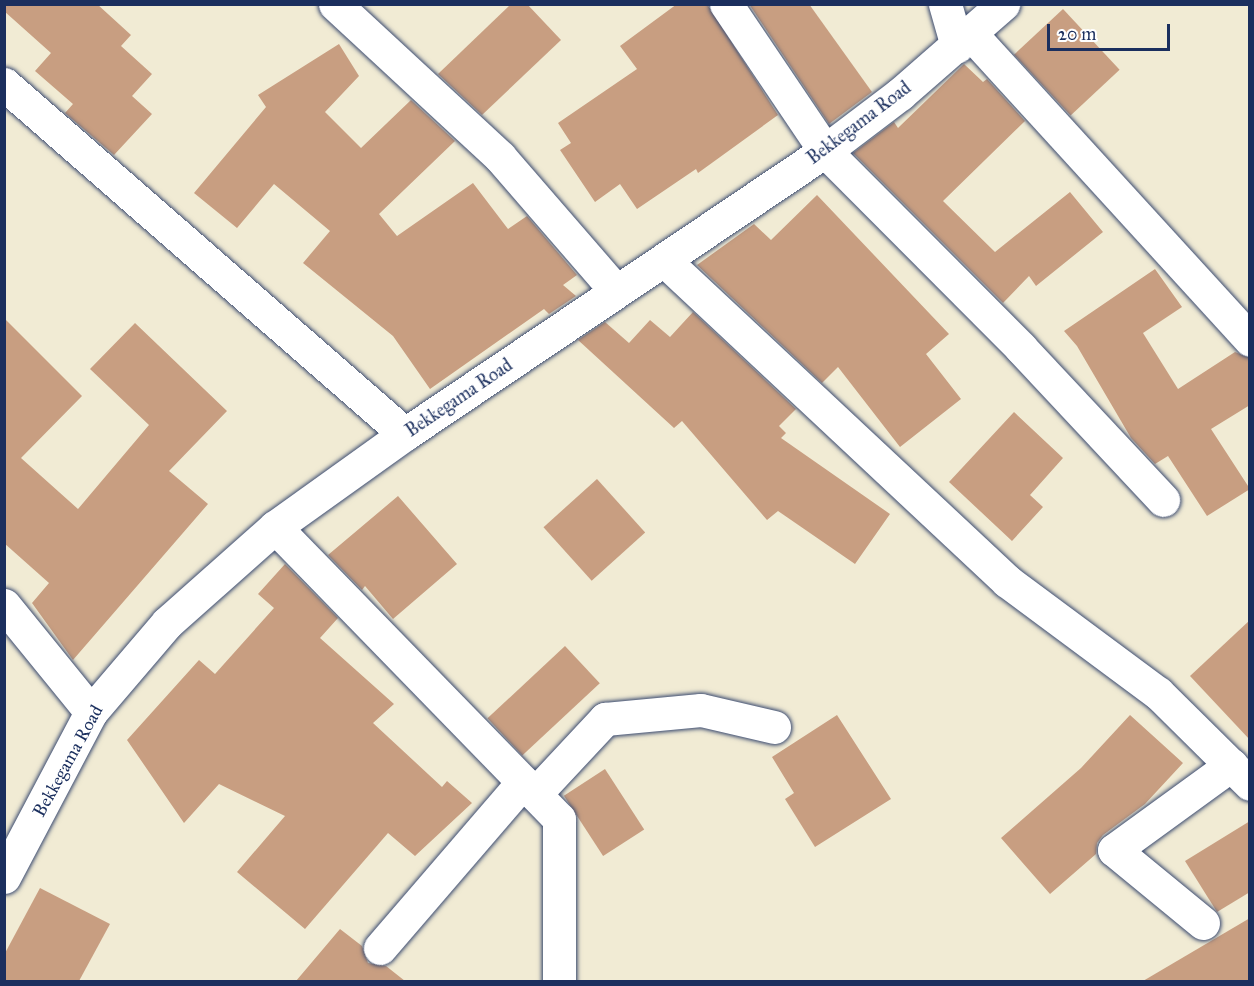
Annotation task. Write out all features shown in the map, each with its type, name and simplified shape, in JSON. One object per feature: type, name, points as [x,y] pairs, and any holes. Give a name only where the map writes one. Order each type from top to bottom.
[{"type":"street","points":[[335,4],[500,157],[616,291]]},
{"type":"street","points":[[726,4],[825,151],[1021,348],[1163,500]]},
{"type":"street","points":[[945,4],[964,40],[1250,340]]},
{"type":"street","name":"Bekkegama Road","points":[[4,878],[92,711],[167,623],[275,527],[405,434],[825,151],[964,40],[1003,4]]},
{"type":"street","points":[[4,84],[405,434]]},
{"type":"street","points":[[664,260],[1007,581],[1158,693],[1240,774],[1114,850],[1203,923]]},
{"type":"street","points":[[275,527],[559,819],[559,981]]},
{"type":"street","points":[[4,605],[92,711]]},
{"type":"street","points":[[380,948],[529,788],[605,719],[701,710],[774,727]]},
{"type":"building","points":[[4,4],[97,4],[131,35],[121,46],[152,74],[132,96],[152,114],[114,155],[65,113],[73,104],[35,71],[51,53],[4,11]]},
{"type":"building","points":[[511,4],[527,4],[561,40],[482,115],[438,74]]},
{"type":"building","points":[[677,4],[707,4],[778,115],[698,173],[696,169],[637,209],[620,184],[595,202],[560,150],[571,143],[558,123],[637,69],[620,46]]},
{"type":"building","points":[[749,4],[809,4],[872,92],[829,124]]},
{"type":"building","points":[[1063,9],[1120,70],[1071,115],[1014,55]]},
{"type":"building","points":[[339,44],[359,76],[325,112],[361,148],[411,100],[455,141],[379,214],[397,236],[473,183],[508,229],[527,216],[577,275],[563,285],[576,296],[549,314],[544,309],[430,389],[393,336],[303,263],[330,231],[274,184],[237,228],[194,193],[266,107],[258,95]]},
{"type":"building","points":[[964,64],[983,82],[987,79],[1025,121],[943,201],[995,252],[1070,192],[1103,232],[1036,286],[1029,276],[1003,303],[853,153],[894,122],[898,128]]},
{"type":"building","points":[[817,195],[949,334],[926,354],[961,399],[900,447],[838,367],[822,383],[697,265],[754,224],[771,240]]},
{"type":"building","points":[[1155,269],[1182,307],[1143,333],[1178,389],[1235,352],[1250,358],[1250,405],[1211,429],[1250,489],[1207,516],[1168,456],[1155,464],[1131,438],[1077,346],[1064,331]]},
{"type":"building","points":[[693,312],[796,409],[779,426],[786,433],[781,438],[890,514],[855,564],[778,511],[767,520],[682,421],[674,428],[578,340],[605,322],[629,343],[650,320],[670,337]]},
{"type":"building","points":[[4,318],[82,396],[21,458],[78,509],[149,425],[90,369],[135,323],[227,411],[169,471],[208,504],[73,660],[32,603],[49,583],[4,543]]},
{"type":"building","points":[[1014,412],[1063,458],[1030,495],[1043,507],[1012,541],[949,482]]},
{"type":"building","points":[[597,479],[645,533],[592,581],[543,527]]},
{"type":"building","points":[[398,496],[457,564],[393,619],[365,586],[362,590],[328,555]]},
{"type":"building","points":[[285,564],[338,618],[320,638],[394,704],[373,723],[442,787],[447,781],[472,803],[415,856],[388,833],[305,929],[237,872],[285,816],[219,784],[184,823],[127,740],[199,660],[215,674],[274,608],[258,594]]},
{"type":"building","points":[[1250,620],[1250,740],[1190,676]]},
{"type":"building","points":[[565,646],[600,683],[522,756],[487,718]]},
{"type":"building","points":[[837,715],[891,799],[815,847],[785,799],[794,793],[772,757]]},
{"type":"building","points":[[1130,715],[1183,763],[1145,804],[1103,835],[1097,843],[1096,854],[1050,894],[1001,838],[1081,768]]},
{"type":"building","points":[[605,769],[644,829],[603,856],[564,796]]},
{"type":"building","points":[[1250,821],[1250,892],[1217,912],[1185,861]]},
{"type":"building","points":[[40,888],[110,924],[79,981],[4,981],[4,955]]},
{"type":"building","points":[[1250,918],[1250,981],[1143,981]]},
{"type":"building","points":[[340,929],[362,946],[368,963],[386,966],[405,981],[296,981]]}]
